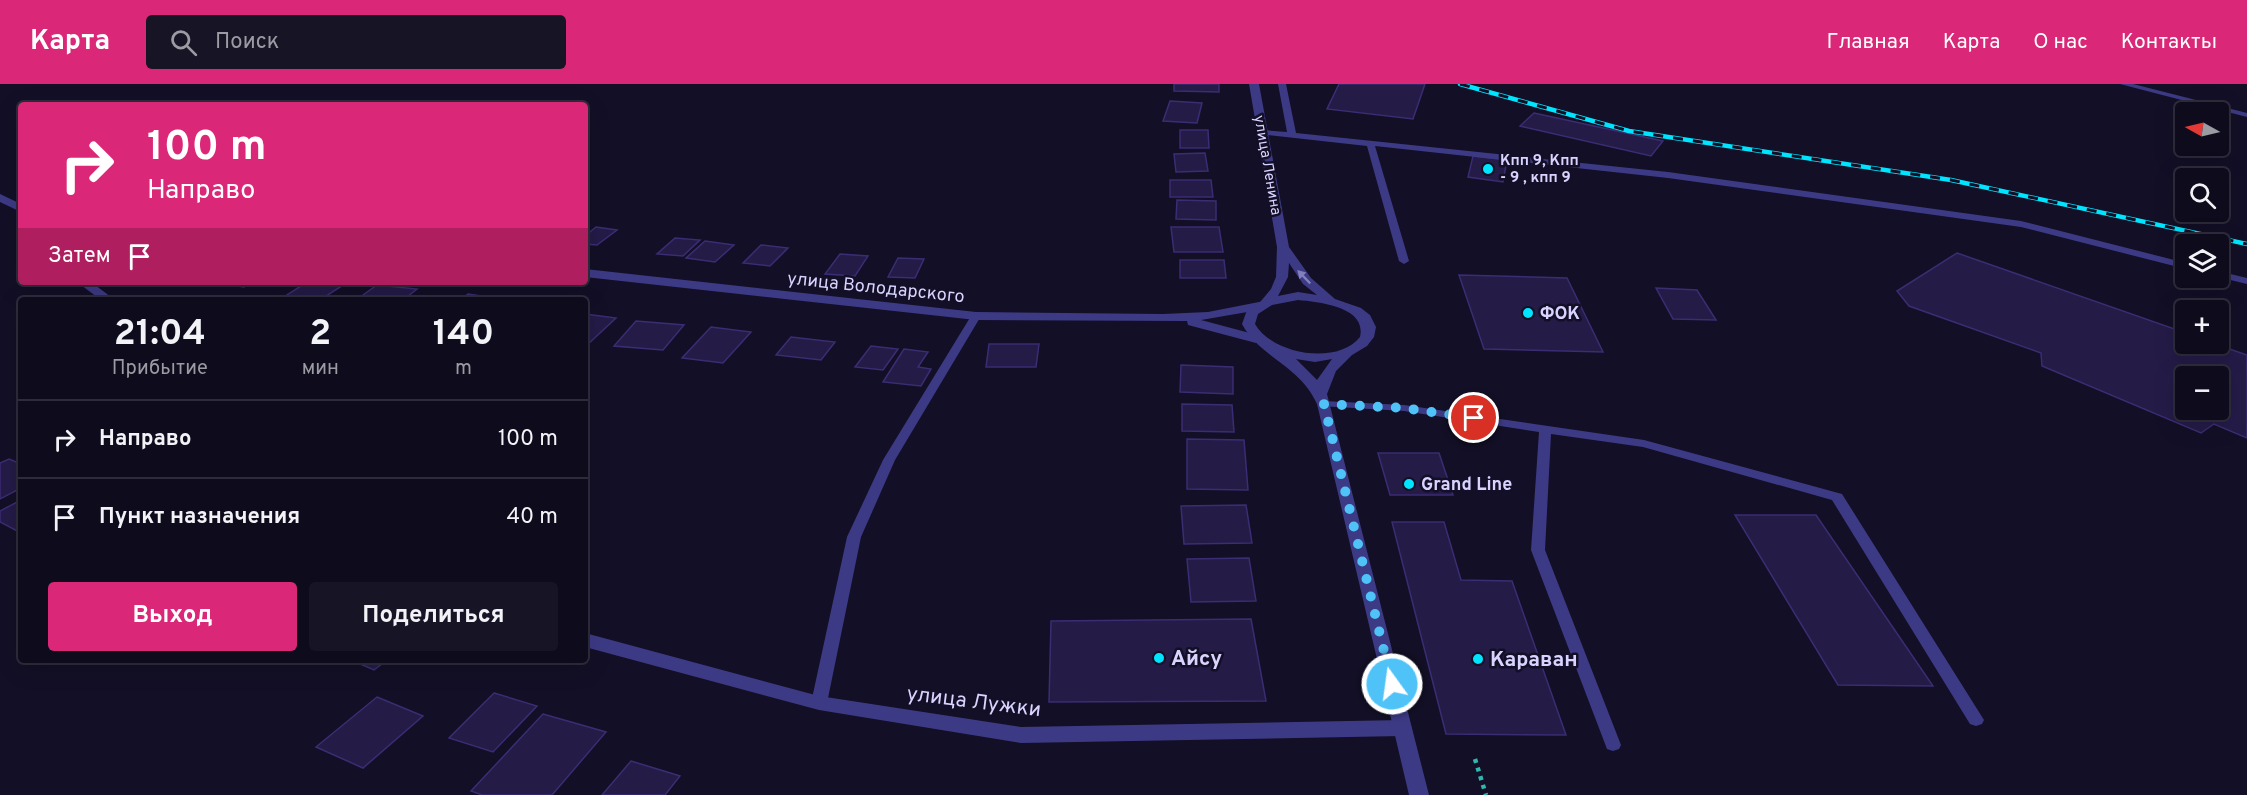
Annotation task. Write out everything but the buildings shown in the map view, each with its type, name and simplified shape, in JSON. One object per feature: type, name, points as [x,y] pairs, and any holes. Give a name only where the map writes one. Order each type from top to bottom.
[{"type":"street","name":"улица Ленина","points":[[1254,84],[1283,247]]},
{"type":"street","points":[[0,197],[18,209]]},
{"type":"street","points":[[0,211],[18,211]]},
{"type":"street","points":[[1283,247],[1307,281],[1333,300],[1361,315],[1368,325],[1368,335],[1361,345],[1332,365],[1325,375],[1322,399],[1419,795]]},
{"type":"street","points":[[1256,339],[1250,331],[1248,322],[1251,313],[1277,290],[1282,277],[1283,247]]},
{"type":"street","name":"улица Володарского","points":[[588,273],[976,316],[1163,318]]},
{"type":"street","points":[[87,285],[105,297]]},
{"type":"street","points":[[1163,318],[1208,316],[1298,296],[1333,300]]},
{"type":"street","points":[[1163,318],[1202,323],[1256,339],[1292,362],[1322,399]]},
{"type":"street","points":[[1273,350],[1312,358],[1349,352]]},
{"type":"street","name":"улица Лужки","points":[[588,641],[819,703],[1021,735],[1402,728]]},
{"type":"lane","points":[[1282,84],[1292,135]]},
{"type":"lane","points":[[2124,84],[2247,115]]},
{"type":"lane","points":[[1262,132],[1668,175],[2021,224],[2175,263]]},
{"type":"lane","points":[[1370,143],[1404,261]]},
{"type":"lane","points":[[2229,277],[2247,281]]},
{"type":"lane","points":[[819,703],[854,537],[889,460],[976,316]]},
{"type":"lane","points":[[1322,399],[1404,408],[1644,444],[1837,498],[1976,720]]},
{"type":"lane","points":[[1545,429],[1538,550],[1613,745]]},
{"type":"path","points":[[1475,759],[1486,795]]},
{"type":"railway","points":[[1460,84],[1629,131],[1951,180],[2247,244]]},
{"type":"place","name":"Кпп 9, Кпп - 9 , кпп 9","points":[[1488,169]]},
{"type":"place","name":"ФОК","points":[[1528,313]]},
{"type":"place","name":"Grand Line","points":[[1409,484]]},
{"type":"place","name":"Айсу","points":[[1159,658]]},
{"type":"place","name":"Караван","points":[[1478,659]]},
{"type":"route","points":[[1392,684],[1324,404],[1404,408],[1474,418]]}]
